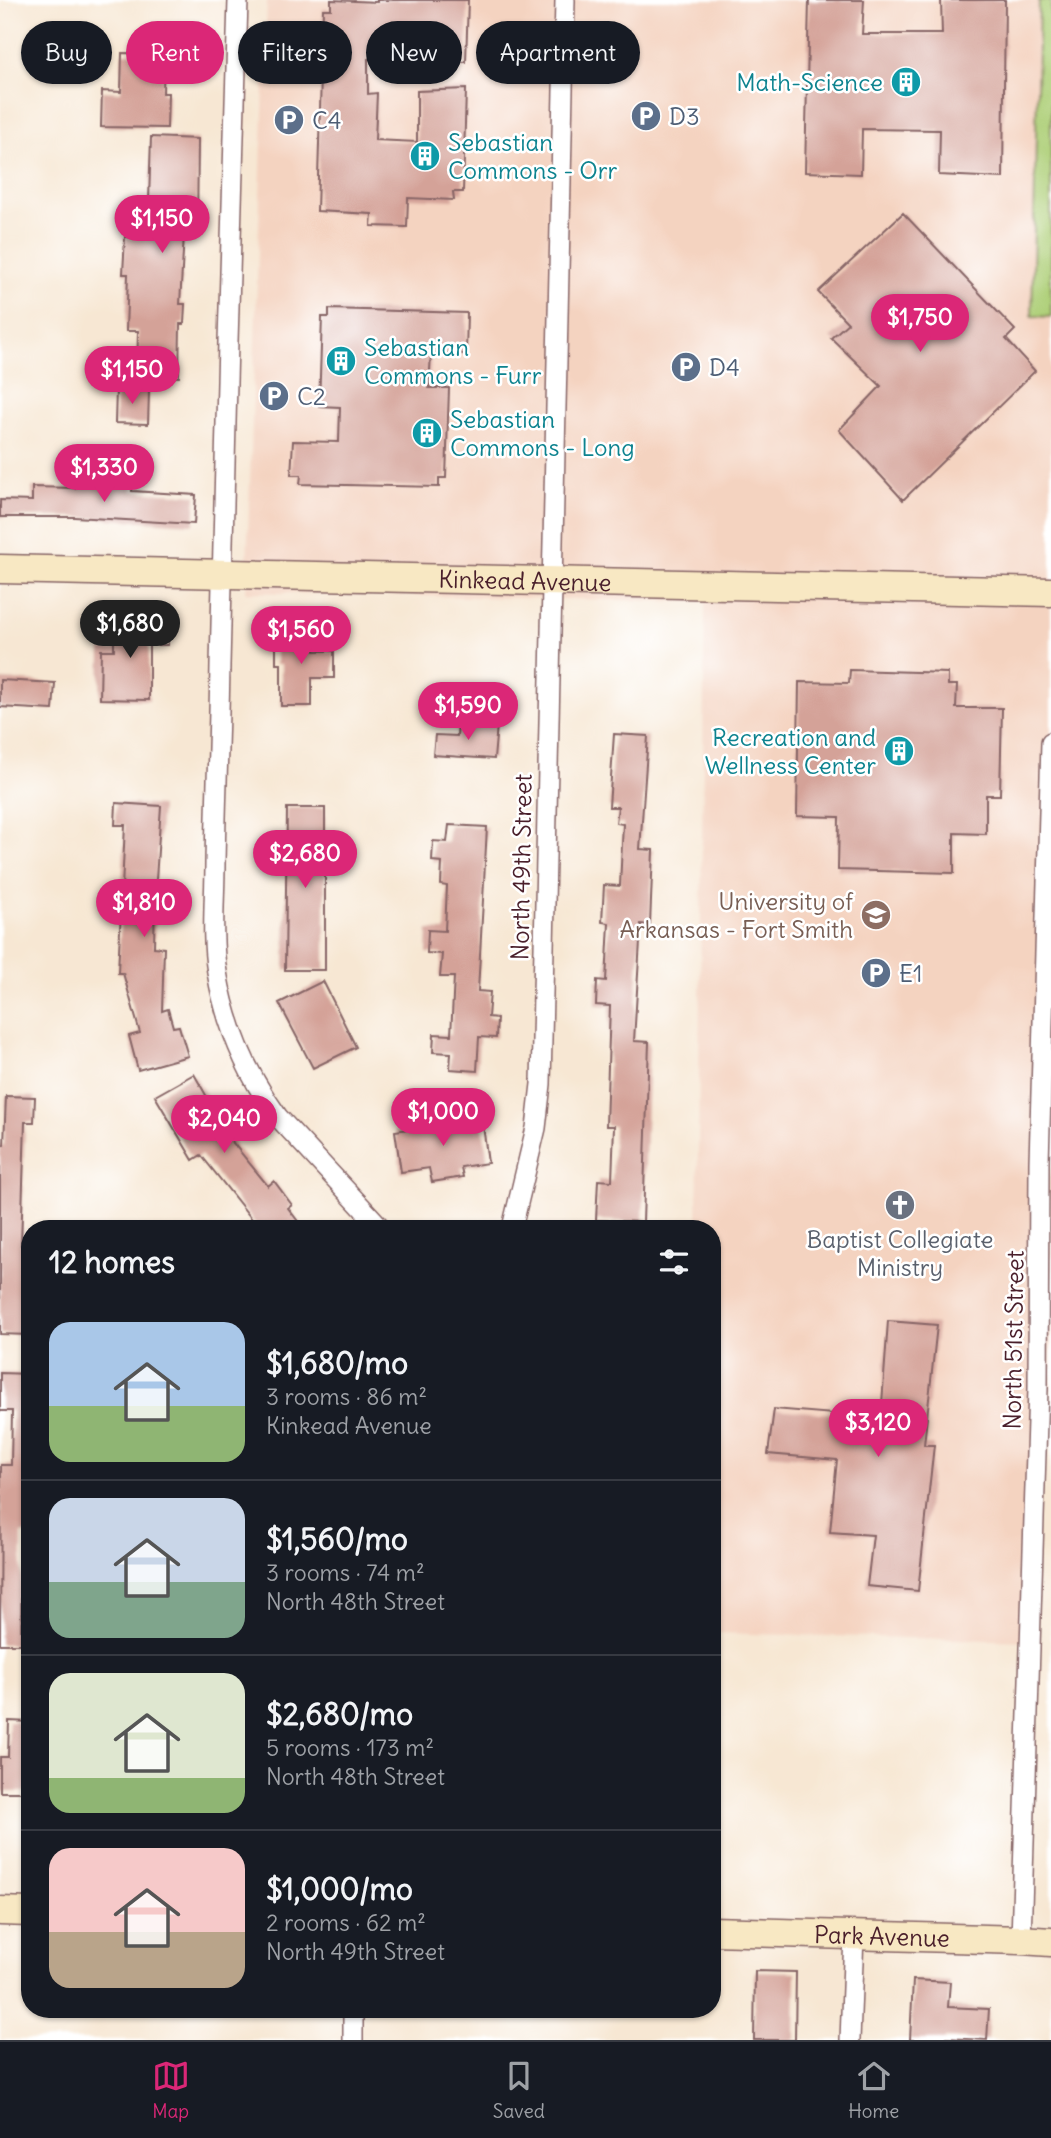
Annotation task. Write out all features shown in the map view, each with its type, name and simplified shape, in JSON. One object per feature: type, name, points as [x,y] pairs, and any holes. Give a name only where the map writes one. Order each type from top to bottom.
[{"type":"street","points":[[238,0],[214,926],[216,969],[225,1011],[237,1046],[267,1103],[374,1220]]},
{"type":"street","name":"North 49th Street","points":[[514,1220],[536,1128],[541,1084],[565,0]]},
{"type":"street","name":"Kinkead Avenue","points":[[0,569],[1051,592]]},
{"type":"street","name":"North 51st Street","points":[[1021,1940],[1038,1388],[1040,1162],[1051,742]]},
{"type":"street","points":[[0,1912],[21,1912]]},
{"type":"street","name":"Park Avenue","points":[[721,1931],[1051,1942]]},
{"type":"street","points":[[850,2040],[854,1935]]},
{"type":"street","points":[[353,2018],[353,2040]]},
{"type":"shaded area","name":"University of Arkansas - Fort Smith","points":[[267,0],[1051,0],[1051,1389],[1039,1388],[1030,1641],[721,1633],[721,1220],[697,1220],[705,602],[246,592],[264,84],[352,84],[352,21],[266,21]]},
{"type":"green space","points":[[1039,0],[1051,0],[1051,317],[1032,316]]},
{"type":"building","name":"Sebastian Commons - Orr","points":[[331,0],[468,0],[466,62],[462,62],[462,21],[366,21],[366,84],[368,94],[377,93],[375,140],[417,142],[417,91],[466,89],[463,192],[453,192],[454,200],[408,198],[407,227],[371,226],[372,214],[317,211],[321,84],[352,84],[352,21],[323,21],[323,9],[331,9]]},
{"type":"building","name":"Math-Science","points":[[809,0],[864,0],[862,34],[942,34],[941,0],[1005,0],[1003,178],[939,175],[940,130],[862,129],[861,174],[805,172]]},
{"type":"building","points":[[122,53],[126,53],[126,84],[163,84],[163,93],[168,93],[167,128],[101,127],[102,91],[121,92]]},
{"type":"building","points":[[151,137],[198,139],[197,235],[184,234],[180,304],[185,304],[184,324],[180,324],[179,377],[137,375],[138,331],[126,331],[128,274],[123,274],[125,237],[137,237],[139,200],[149,201]]},
{"type":"building","points":[[903,213],[1015,330],[1006,339],[1035,371],[903,500],[839,430],[881,386],[831,338],[848,323],[818,292]]},
{"type":"building","points":[[329,309],[467,313],[466,354],[431,353],[429,388],[449,388],[446,478],[439,478],[439,487],[300,484],[301,475],[291,475],[293,441],[339,442],[340,407],[319,406],[322,317],[329,317]]},
{"type":"building","points":[[116,389],[149,390],[148,424],[115,423]]},
{"type":"building","points":[[75,483],[132,486],[132,491],[196,495],[194,524],[74,517],[0,517],[0,500],[32,501],[32,487],[75,488]]},
{"type":"building","points":[[114,621],[168,622],[168,645],[149,645],[149,700],[100,699],[101,650],[114,650]]},
{"type":"building","points":[[276,630],[315,630],[315,651],[334,651],[334,678],[312,678],[312,706],[281,706],[281,664],[276,664]]},
{"type":"building","name":"Recreation and Wellness Center","points":[[850,670],[948,673],[948,685],[957,685],[956,708],[1002,708],[1000,795],[986,795],[986,834],[954,833],[954,873],[838,870],[839,817],[797,816],[799,682],[849,683]]},
{"type":"building","points":[[0,680],[55,683],[53,710],[0,707]]},
{"type":"building","points":[[458,722],[497,725],[494,759],[433,755],[435,735],[457,736]]},
{"type":"building","points":[[614,734],[648,736],[640,849],[653,850],[650,925],[641,924],[634,1041],[649,1042],[643,1220],[596,1220],[598,1180],[612,1181],[614,1126],[606,1126],[610,1006],[596,1005],[597,980],[606,981],[609,923],[602,922],[604,885],[620,886],[623,824],[616,823],[618,807],[609,807]]},
{"type":"building","points":[[116,803],[161,806],[154,947],[164,948],[162,1011],[168,1009],[173,1027],[179,1026],[188,1056],[138,1070],[129,1036],[140,1033],[123,973],[118,973],[125,825],[115,825]]},
{"type":"building","points":[[287,808],[325,808],[325,970],[285,970]]},
{"type":"building","points":[[449,825],[487,827],[478,991],[490,992],[488,1017],[497,1018],[496,1038],[479,1037],[477,1071],[450,1069],[451,1053],[433,1052],[434,1034],[451,1035],[454,977],[440,977],[442,954],[427,953],[428,930],[445,931],[447,886],[441,885],[442,862],[432,861],[433,841],[447,842]]},
{"type":"building","points":[[323,981],[356,1047],[313,1068],[279,1003]]},
{"type":"building","points":[[194,1074],[233,1143],[268,1186],[274,1181],[292,1205],[288,1208],[297,1220],[253,1220],[201,1155],[193,1160],[155,1096]]},
{"type":"building","points":[[6,1096],[35,1097],[34,1122],[25,1122],[21,1220],[21,1335],[0,1334],[0,1145],[4,1145]]},
{"type":"building","points":[[482,1118],[488,1163],[461,1167],[463,1177],[432,1182],[429,1168],[401,1172],[395,1131]]},
{"type":"building","points":[[888,1321],[937,1325],[924,1445],[934,1445],[918,1591],[867,1586],[873,1535],[830,1532],[837,1460],[768,1454],[774,1409],[881,1418]]},
{"type":"building","points":[[0,1373],[21,1374],[21,1644],[0,1644],[1,1465],[11,1465],[12,1411],[0,1411]]},
{"type":"building","points":[[9,1721],[21,1722],[21,1792],[0,1792],[0,1757],[8,1757]]},
{"type":"building","points":[[755,1971],[796,1972],[795,2040],[754,2040]]},
{"type":"building","points":[[913,1980],[950,1982],[948,2007],[989,2009],[987,2040],[910,2040]]},
{"type":"place","name":"Math-Science","points":[[906,82]]},
{"type":"place","name":"D3","points":[[646,116]]},
{"type":"place","name":"C4","points":[[289,120]]},
{"type":"place","name":"Sebastian Commons - Orr","points":[[425,156]]},
{"type":"place","name":"Sebastian Commons - Furr","points":[[341,361]]},
{"type":"place","name":"D4","points":[[686,367]]},
{"type":"place","name":"C2","points":[[274,396]]},
{"type":"place","name":"Sebastian Commons - Long","points":[[427,433]]},
{"type":"place","name":"Recreation and Wellness Center","points":[[899,751]]},
{"type":"place","name":"University of Arkansas - Fort Smith","points":[[876,915]]},
{"type":"place","name":"E1","points":[[876,973]]},
{"type":"place","name":"Baptist Collegiate Ministry","points":[[900,1205]]}]
